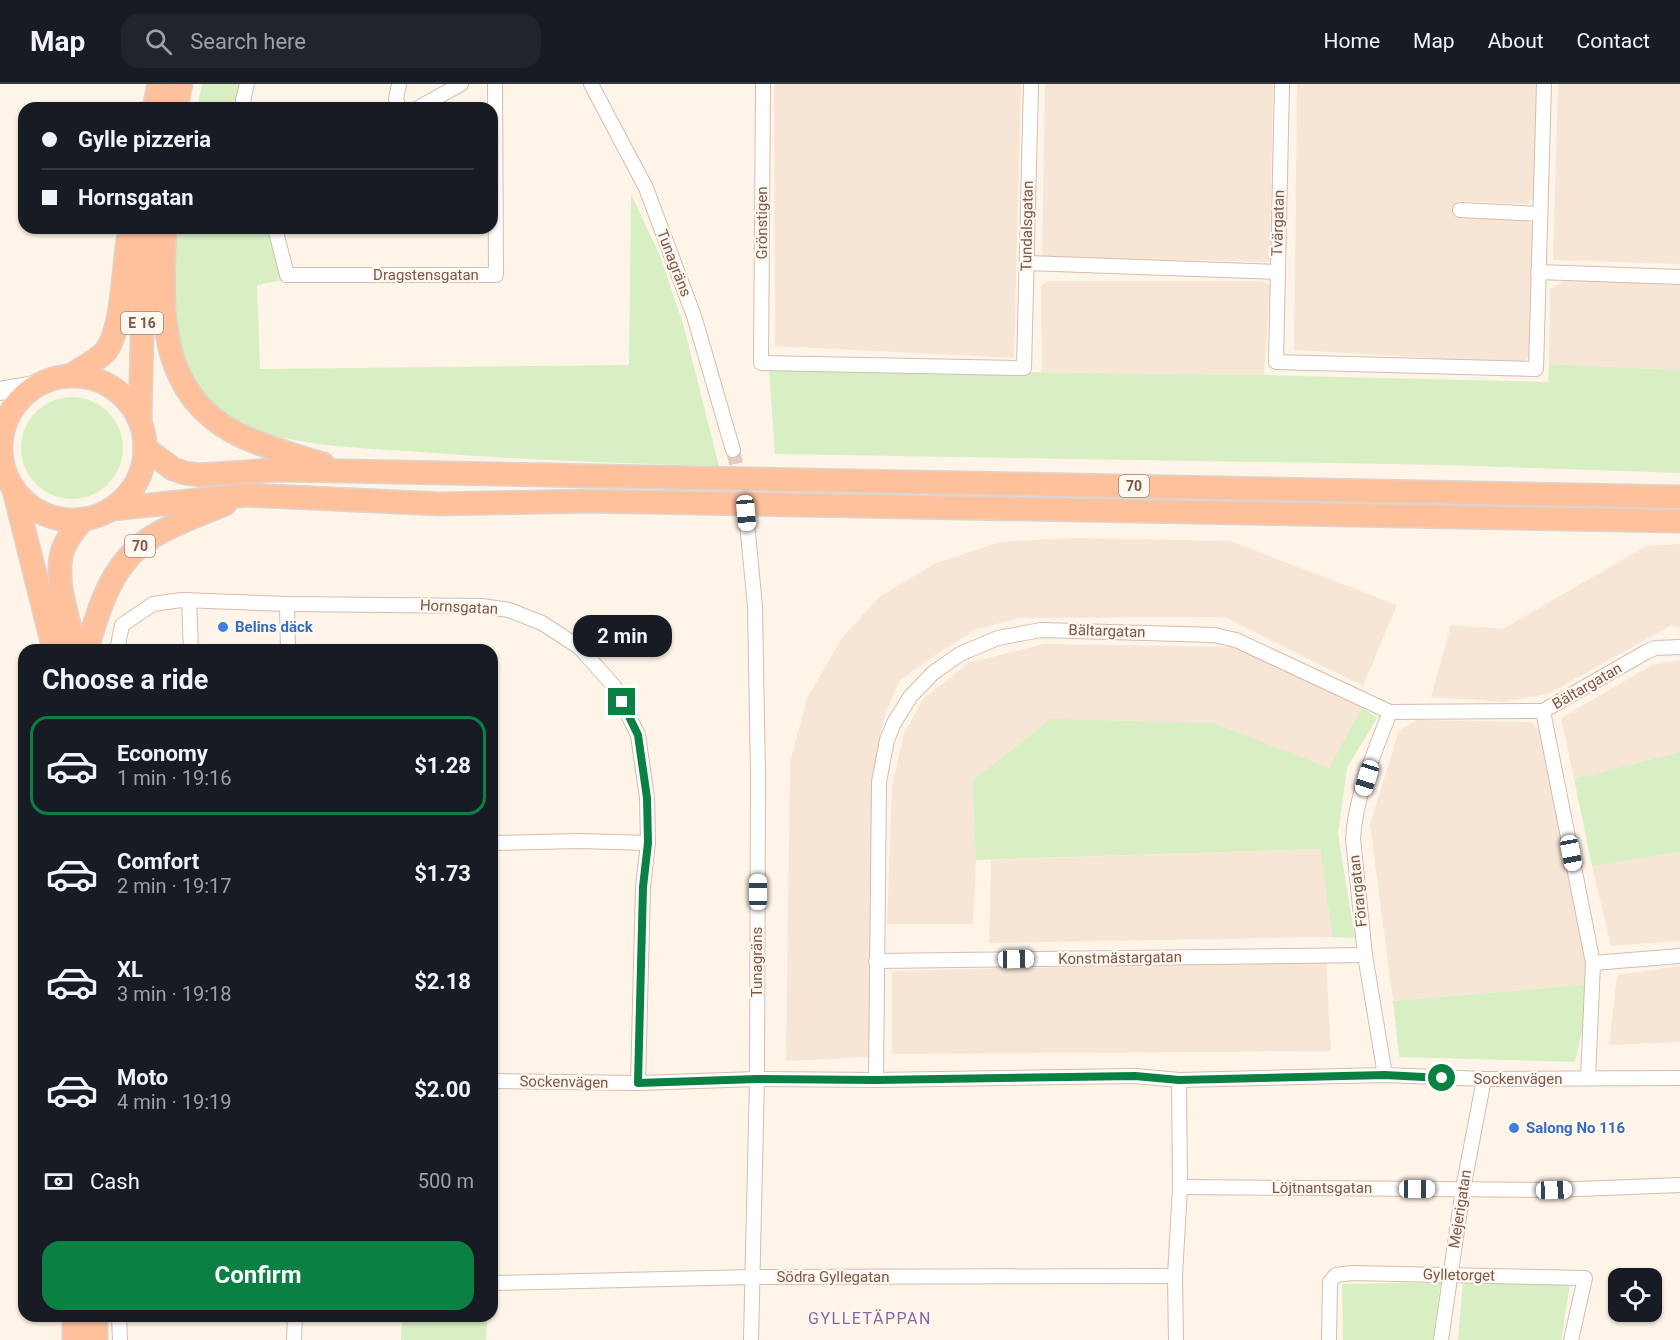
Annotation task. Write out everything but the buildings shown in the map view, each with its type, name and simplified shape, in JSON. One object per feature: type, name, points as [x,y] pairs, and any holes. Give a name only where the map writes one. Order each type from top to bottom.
[{"type":"highway","points":[[155,102],[159,84]]},
{"type":"highway","points":[[177,102],[181,84]]},
{"type":"highway","name":"E 16","points":[[70,376],[96,360],[113,340],[120,312],[128,234]]},
{"type":"highway","name":"E 16","points":[[140,420],[143,295],[150,234]]},
{"type":"highway","points":[[165,234],[166,325],[175,370],[186,391],[202,409],[236,433],[266,447],[344,471]]},
{"type":"highway","points":[[6,474],[29,505],[49,516],[71,520],[83,519],[112,508],[130,493],[144,460],[146,448],[140,420],[128,401],[111,387],[92,378],[70,376],[39,384],[20,399],[7,420],[1,444],[6,474],[52,644]]},
{"type":"highway","name":"70","points":[[146,448],[173,469],[185,474],[200,475],[274,470],[344,471],[1680,497]]},
{"type":"highway","name":"70","points":[[112,508],[246,495],[441,504],[599,501],[1680,521]]},
{"type":"highway","name":"70","points":[[89,644],[103,599],[114,577],[124,561],[138,547],[157,534],[246,495]]},
{"type":"highway","points":[[75,644],[60,578],[60,564],[64,545],[83,519]]},
{"type":"highway","points":[[74,1322],[75,1340]]},
{"type":"highway","points":[[96,1322],[96,1340]]},
{"type":"street","points":[[244,102],[247,84]]},
{"type":"street","points":[[397,102],[399,84]]},
{"type":"street","points":[[429,102],[461,84]]},
{"type":"street","name":"Dragstensgatan","points":[[495,84],[495,102]]},
{"type":"street","name":"Tunagräns","points":[[591,84],[646,188],[694,316],[733,450]]},
{"type":"street","name":"Grönstigen","points":[[763,84],[761,363],[1024,368]]},
{"type":"street","name":"Tundalsgatan","points":[[1024,368],[1030,84]]},
{"type":"street","name":"Tvärgatan","points":[[1282,84],[1276,362],[1536,369],[1538,272]]},
{"type":"street","points":[[1544,84],[1538,272],[1680,277]]},
{"type":"street","points":[[1460,210],[1539,214]]},
{"type":"street","name":"Dragstensgatan","points":[[277,234],[287,275],[496,275],[496,234]]},
{"type":"street","points":[[1027,263],[1277,272]]},
{"type":"street","points":[[0,391],[39,384]]},
{"type":"street","name":"Tunagräns","points":[[746,513],[755,629],[758,775],[757,1079],[751,1340]]},
{"type":"street","points":[[189,600],[191,644]]},
{"type":"street","name":"Hornsgatan","points":[[118,644],[122,625],[153,604],[189,600],[287,604],[482,606],[509,610],[542,623],[579,647],[614,686],[638,735],[647,798],[648,843],[643,887],[638,1083]]},
{"type":"street","points":[[287,604],[288,644]]},
{"type":"street","name":"Bältargatan","points":[[876,1080],[879,782],[887,741],[894,723],[910,697],[933,673],[960,654],[998,638],[1041,630],[1214,635],[1236,640],[1390,712],[1543,711],[1646,652],[1655,648],[1680,647]]},
{"type":"street","points":[[1543,711],[1593,963],[1588,1078]]},
{"type":"street","name":"Förargatan","points":[[1385,1075],[1365,955],[1353,839],[1354,824],[1371,765],[1390,712]]},
{"type":"street","points":[[498,843],[580,841],[648,843]]},
{"type":"street","name":"Konstmästargatan","points":[[876,961],[1365,955]]},
{"type":"street","points":[[1593,963],[1680,956]]},
{"type":"street","name":"Sockenvägen","points":[[498,1081],[638,1083],[757,1079],[876,1080],[1135,1076],[1179,1080],[1385,1075],[1484,1079],[1680,1078]]},
{"type":"street","name":"Mejerigatan","points":[[1441,1340],[1463,1189],[1484,1079]]},
{"type":"street","points":[[1176,1340],[1175,1276],[1180,1187],[1179,1080]]},
{"type":"street","name":"Löjtnantsgatan","points":[[1180,1187],[1554,1190],[1680,1185]]},
{"type":"street","name":"Gylletorget","points":[[1329,1340],[1330,1282],[1336,1275],[1353,1273],[1586,1278],[1571,1340]]},
{"type":"street","name":"Södra Gyllegatan","points":[[498,1283],[751,1277],[1175,1276]]},
{"type":"street","points":[[119,1322],[120,1340]]},
{"type":"street","points":[[294,1340],[295,1322]]},
{"type":"shaded area","points":[[774,84],[1021,84],[1014,358],[775,346]]},
{"type":"shaded area","points":[[1045,84],[1273,84],[1270,262],[1042,257]]},
{"type":"shaded area","points":[[1297,84],[1537,84],[1535,196],[1527,204],[1457,201],[1456,217],[1525,218],[1532,226],[1535,351],[1523,363],[1294,350]]},
{"type":"shaded area","points":[[1558,84],[1680,84],[1680,264],[1553,260]]},
{"type":"shaded area","points":[[1048,281],[1260,281],[1270,285],[1264,375],[1042,372],[1041,286]]},
{"type":"shaded area","points":[[1565,281],[1680,284],[1680,370],[1549,364],[1550,289]]},
{"type":"shaded area","points":[[1073,538],[1230,541],[1397,605],[1363,686],[1224,617],[1019,618],[975,630],[899,681],[883,721],[874,770],[869,1057],[786,1061],[790,762],[807,698],[842,638],[879,597],[936,563],[1000,542]]},
{"type":"shaded area","points":[[1680,544],[1680,628],[1672,625],[1548,694],[1503,702],[1431,697],[1451,625],[1503,629],[1646,546]]},
{"type":"shaded area","points":[[1044,644],[1236,647],[1362,707],[1329,769],[1214,723],[972,781],[976,860],[973,924],[887,924],[892,787],[904,733],[923,699],[968,663]]},
{"type":"shaded area","points":[[1680,660],[1680,752],[1574,779],[1561,718],[1652,665]]},
{"type":"shaded area","points":[[1417,720],[1530,722],[1539,729],[1592,984],[1393,1001],[1370,824],[1399,731]]},
{"type":"shaded area","points":[[1320,849],[1332,937],[989,943],[991,860]]},
{"type":"shaded area","points":[[1680,852],[1680,941],[1611,946],[1592,866]]},
{"type":"shaded area","points":[[1326,961],[1331,1051],[892,1054],[892,971]]},
{"type":"shaded area","points":[[1680,966],[1680,1042],[1609,1045],[1617,975]]},
{"type":"green space","points":[[202,84],[241,84],[240,102],[198,102]]},
{"type":"green space","points":[[631,194],[661,258],[684,327],[719,466],[570,461],[340,446],[311,443],[256,430],[232,419],[211,405],[189,374],[182,357],[175,321],[174,301],[177,234],[272,234],[283,280],[257,285],[260,369],[629,365]]},
{"type":"green space","points":[[1549,364],[1680,370],[1680,473],[1446,465],[775,454],[769,369],[1264,375],[1548,382]]},
{"type":"green space","points":[[72,397],[91,401],[108,412],[119,429],[123,448],[119,467],[108,484],[91,495],[72,499],[53,495],[36,484],[25,467],[21,448],[25,429],[36,412],[53,401]]},
{"type":"green space","points":[[1362,707],[1377,718],[1347,768],[1338,834],[1355,938],[1332,937],[1320,849],[976,860],[972,781],[1051,719],[1214,723],[1329,768]]},
{"type":"green space","points":[[1680,752],[1680,852],[1592,866],[1574,779]]},
{"type":"green space","points":[[1592,984],[1575,1062],[1399,1057],[1393,1001]]},
{"type":"green space","points":[[1441,1282],[1433,1340],[1343,1340],[1342,1284]]},
{"type":"green space","points":[[1463,1282],[1570,1285],[1561,1340],[1458,1340]]},
{"type":"green space","points":[[402,1322],[487,1322],[486,1340],[401,1340]]},
{"type":"tunnel","points":[[733,450],[746,510]]},
{"type":"place","name":"Belins däck","points":[[223,627]]},
{"type":"place","name":"Salong No 116","points":[[1514,1128]]},
{"type":"district","name":"GYLLETÄPPAN","points":[[870,1318]]},
{"type":"route","points":[[622,702],[638,735],[647,798],[648,843],[643,887],[638,1083],[757,1079],[876,1080],[1135,1076],[1179,1080],[1385,1075],[1442,1078]]}]
